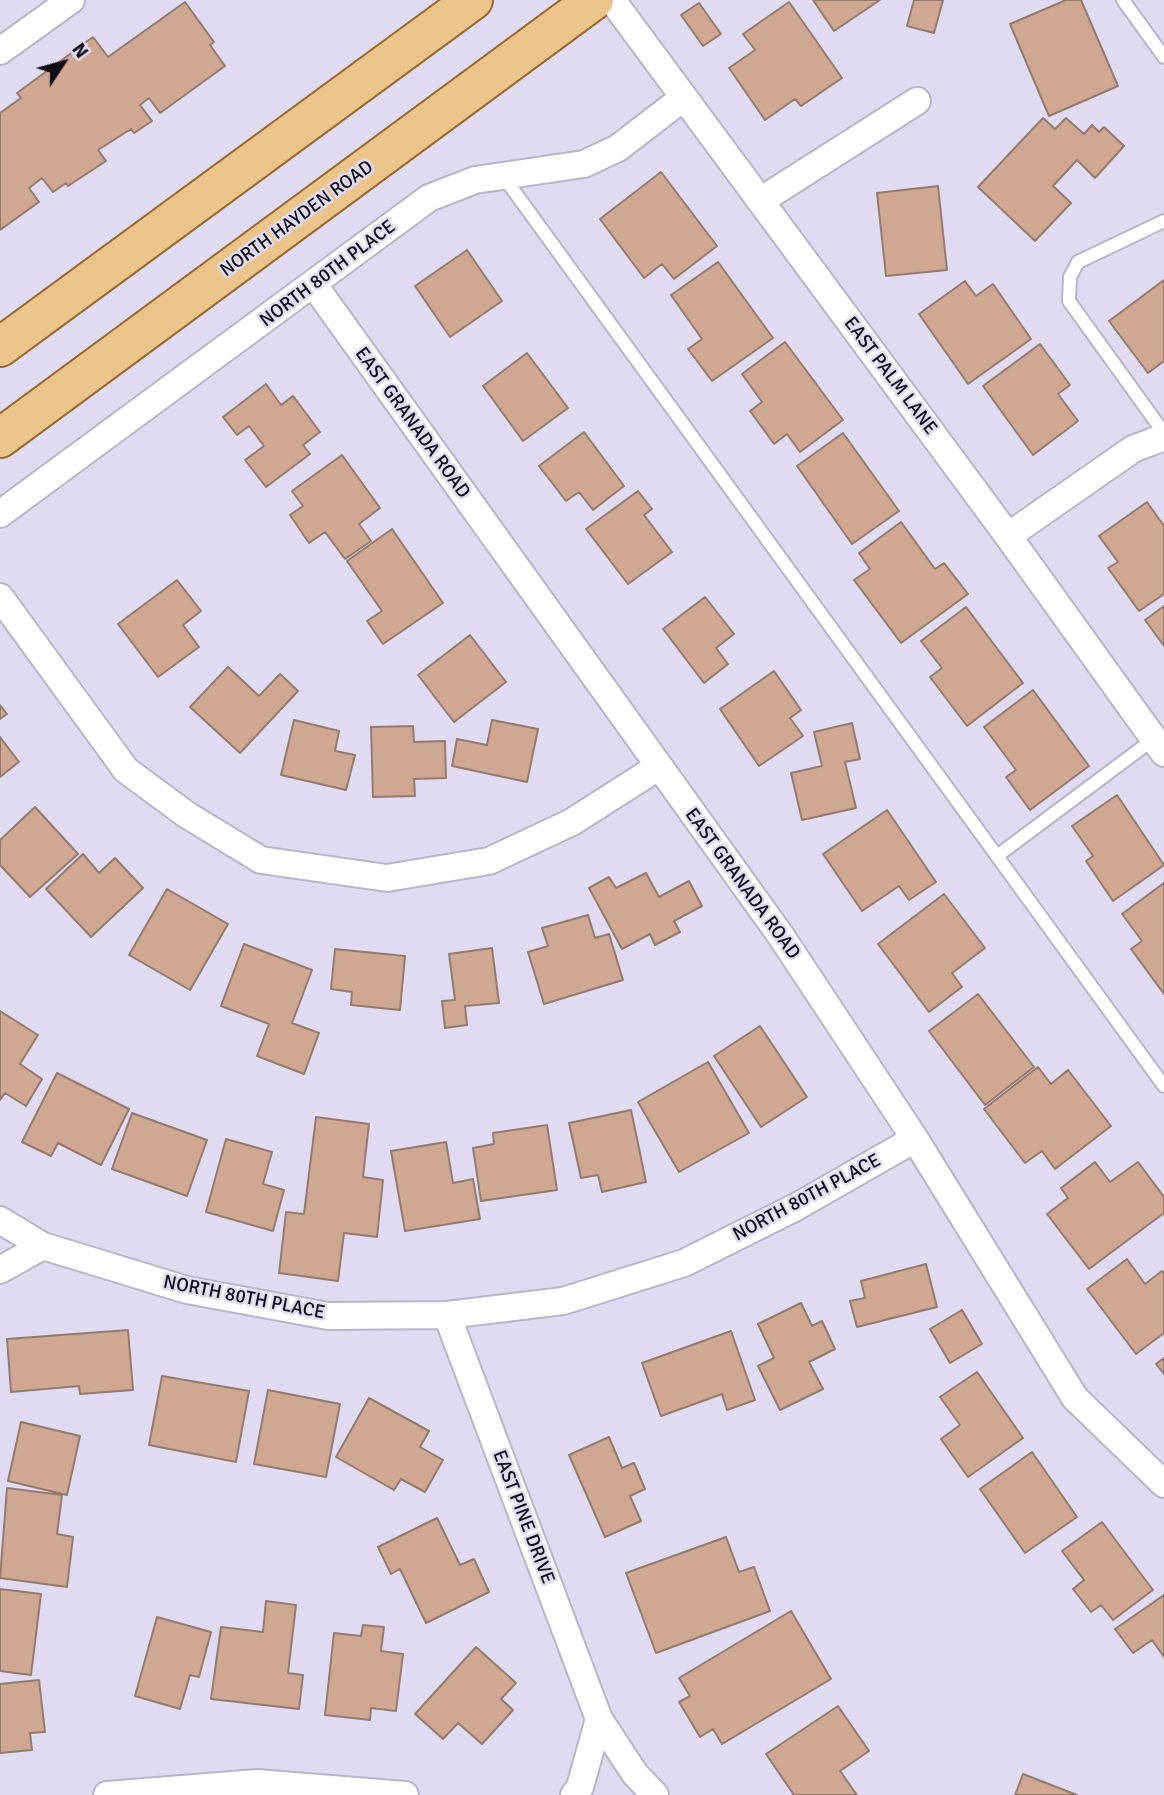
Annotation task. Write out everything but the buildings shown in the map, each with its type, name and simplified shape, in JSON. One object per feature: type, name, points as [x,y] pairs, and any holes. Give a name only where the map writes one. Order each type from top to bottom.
[{"type":"main road","points":[[0,347],[472,0]]},
{"type":"main road","name":"NORTH HAYDEN ROAD","points":[[0,438],[594,0]]},
{"type":"street","points":[[0,51],[71,0]]},
{"type":"street","name":"EAST PALM LANE","points":[[612,0],[1160,741]]},
{"type":"street","name":"NORTH 80TH PLACE","points":[[0,514],[429,198],[475,180],[584,164],[618,148],[683,98]]},
{"type":"street","points":[[760,201],[917,101]]},
{"type":"street","name":"EAST GRANADA ROAD","points":[[314,285],[781,936],[915,1139],[1074,1398],[1164,1484]]},
{"type":"street","points":[[1008,536],[1133,449],[1164,435]]},
{"type":"street","points":[[0,597],[126,770],[187,815],[261,860],[387,878],[489,861],[572,822],[658,767]]},
{"type":"street","name":"NORTH 80TH PLACE","points":[[0,1220],[43,1245],[187,1290],[328,1316],[447,1315],[563,1301],[684,1263],[796,1207],[915,1139]]},
{"type":"street","points":[[0,1270],[43,1245]]},
{"type":"street","name":"EAST PINE DRIVE","points":[[447,1315],[599,1719],[635,1774],[655,1795]]},
{"type":"street","points":[[574,1795],[580,1787],[599,1719]]},
{"type":"street","points":[[124,1794],[257,1783],[405,1795]]},
{"type":"lane","points":[[1123,0],[1164,57]]},
{"type":"lane","points":[[503,177],[1164,1086]]},
{"type":"lane","points":[[1164,221],[1078,262],[1070,277],[1069,301],[1164,435]]},
{"type":"lane","points":[[997,856],[1160,741]]}]
